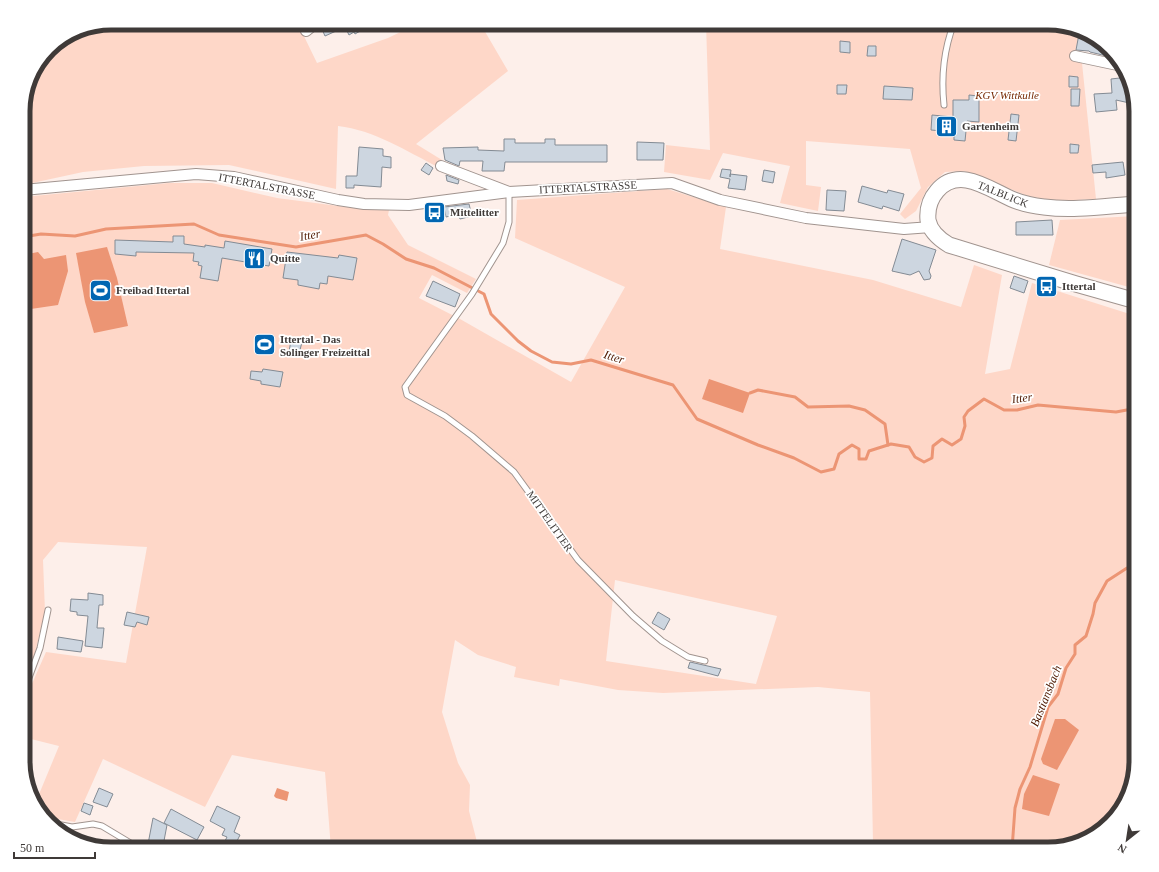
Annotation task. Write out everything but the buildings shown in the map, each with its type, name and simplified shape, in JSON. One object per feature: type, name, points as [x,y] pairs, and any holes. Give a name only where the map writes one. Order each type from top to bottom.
[{"type":"main road","name":"TALBLICK","points":[[931,228],[928,213],[931,199],[943,185],[952,181],[968,180],[981,184],[1015,201],[1043,207],[1073,208],[1129,204]]},
{"type":"main road","points":[[931,228],[941,240],[949,244],[1076,284],[1129,298]]},
{"type":"street","points":[[1075,56],[1114,64]]},
{"type":"street","points":[[441,166],[509,192]]},
{"type":"street","name":"ITTERTALSTRASSE","points":[[30,189],[196,174],[234,177],[338,200],[364,204],[409,205],[509,192],[672,183],[720,200],[806,218],[904,229],[931,228]]},
{"type":"lane","points":[[944,105],[942,88],[947,42],[951,30]]},
{"type":"lane","name":"MITTELITTER","points":[[509,192],[509,222],[503,243],[472,294],[404,387],[407,395],[445,416],[472,436],[514,472],[578,560],[633,616],[662,641],[688,657],[705,661]]},
{"type":"lane","points":[[30,675],[40,648],[48,610]]},
{"type":"lane","points":[[62,825],[72,827],[93,824],[102,826],[129,842]]},
{"type":"green space","points":[[106,30],[225,30],[225,32],[301,30],[317,63],[388,38],[405,30],[484,30],[508,71],[416,144],[442,160],[438,167],[377,137],[351,128],[338,126],[336,189],[229,165],[144,166],[83,172],[30,183],[30,106],[36,80],[47,62],[58,50],[85,34]]},
{"type":"green space","name":"KGV Wittkulle","points":[[706,30],[1053,30],[1079,36],[1073,61],[1082,63],[1096,199],[1055,201],[1028,196],[964,171],[945,172],[928,187],[916,211],[905,219],[900,214],[921,188],[910,149],[806,141],[806,185],[821,187],[818,211],[780,203],[790,166],[723,153],[710,180],[664,172],[666,145],[710,150]]},
{"type":"green space","points":[[169,183],[212,183],[277,198],[346,207],[389,210],[388,215],[408,245],[476,279],[467,293],[432,275],[419,298],[460,319],[571,382],[625,287],[515,238],[517,200],[667,189],[726,207],[720,249],[873,280],[961,307],[974,265],[1002,275],[985,374],[1010,369],[1032,283],[1129,314],[1128,771],[1123,792],[1109,814],[1093,828],[1074,838],[1053,842],[873,842],[870,692],[818,687],[663,693],[618,690],[560,679],[559,686],[514,677],[516,667],[478,655],[455,640],[442,712],[458,763],[470,785],[469,811],[477,842],[330,842],[325,772],[232,755],[205,807],[103,759],[75,822],[54,818],[38,796],[59,746],[30,739],[30,688],[46,652],[126,663],[147,547],[58,542],[43,560],[45,612],[34,657],[30,666],[30,196]],"holes":[[[615,580],[777,616],[756,684],[606,661]]]},
{"type":"green space","points":[[1129,216],[1129,287],[1049,265],[1060,220]]},
{"type":"shaded area","name":"Freibad Ittertal","points":[[107,247],[117,278],[128,326],[94,333],[85,302],[76,253]]},
{"type":"shaded area","points":[[38,252],[44,259],[66,255],[68,271],[58,305],[30,309],[30,254]]},
{"type":"shaded area","points":[[709,379],[750,393],[743,413],[702,399]]},
{"type":"shaded area","points":[[1055,719],[1065,719],[1079,730],[1057,770],[1043,764],[1041,759]]},
{"type":"shaded area","points":[[1033,775],[1060,784],[1049,816],[1022,809],[1024,794]]},
{"type":"shaded area","points":[[277,788],[289,792],[287,801],[274,796]]},
{"type":"waterway","name":"Itter","points":[[30,236],[41,234],[75,236],[106,229],[194,224],[219,235],[296,247],[366,235],[406,259],[434,268],[484,294],[491,314],[518,341],[531,351],[552,362],[571,364],[591,360],[673,385],[697,419],[758,445],[794,458],[821,472],[834,469],[839,454],[852,445],[859,449],[859,459],[866,459],[869,451],[891,444],[909,447],[915,457],[924,462],[932,458],[933,446],[942,439],[952,445],[961,439],[965,426],[964,417],[968,411],[984,399],[1004,410],[1017,410],[1038,405],[1116,412],[1129,410]]},
{"type":"waterway","points":[[750,393],[758,390],[795,397],[808,407],[849,406],[865,410],[885,424],[888,445]]},
{"type":"waterway","name":"Bastiansbach","points":[[1013,842],[1015,808],[1020,789],[1030,767],[1048,707],[1058,694],[1066,668],[1075,654],[1075,645],[1086,636],[1095,603],[1107,581],[1127,568]]},
{"type":"place","name":"Gartenheim","points":[[947,126]]},
{"type":"place","name":"Mittelitter","points":[[434,212]]},
{"type":"place","name":"Quitte","points":[[255,258]]},
{"type":"place","name":"Ittertal","points":[[1047,286]]},
{"type":"place","name":"Freibad Ittertal","points":[[101,290]]},
{"type":"place","name":"Ittertal - Das Solinger Freizeittal","points":[[265,345]]}]
